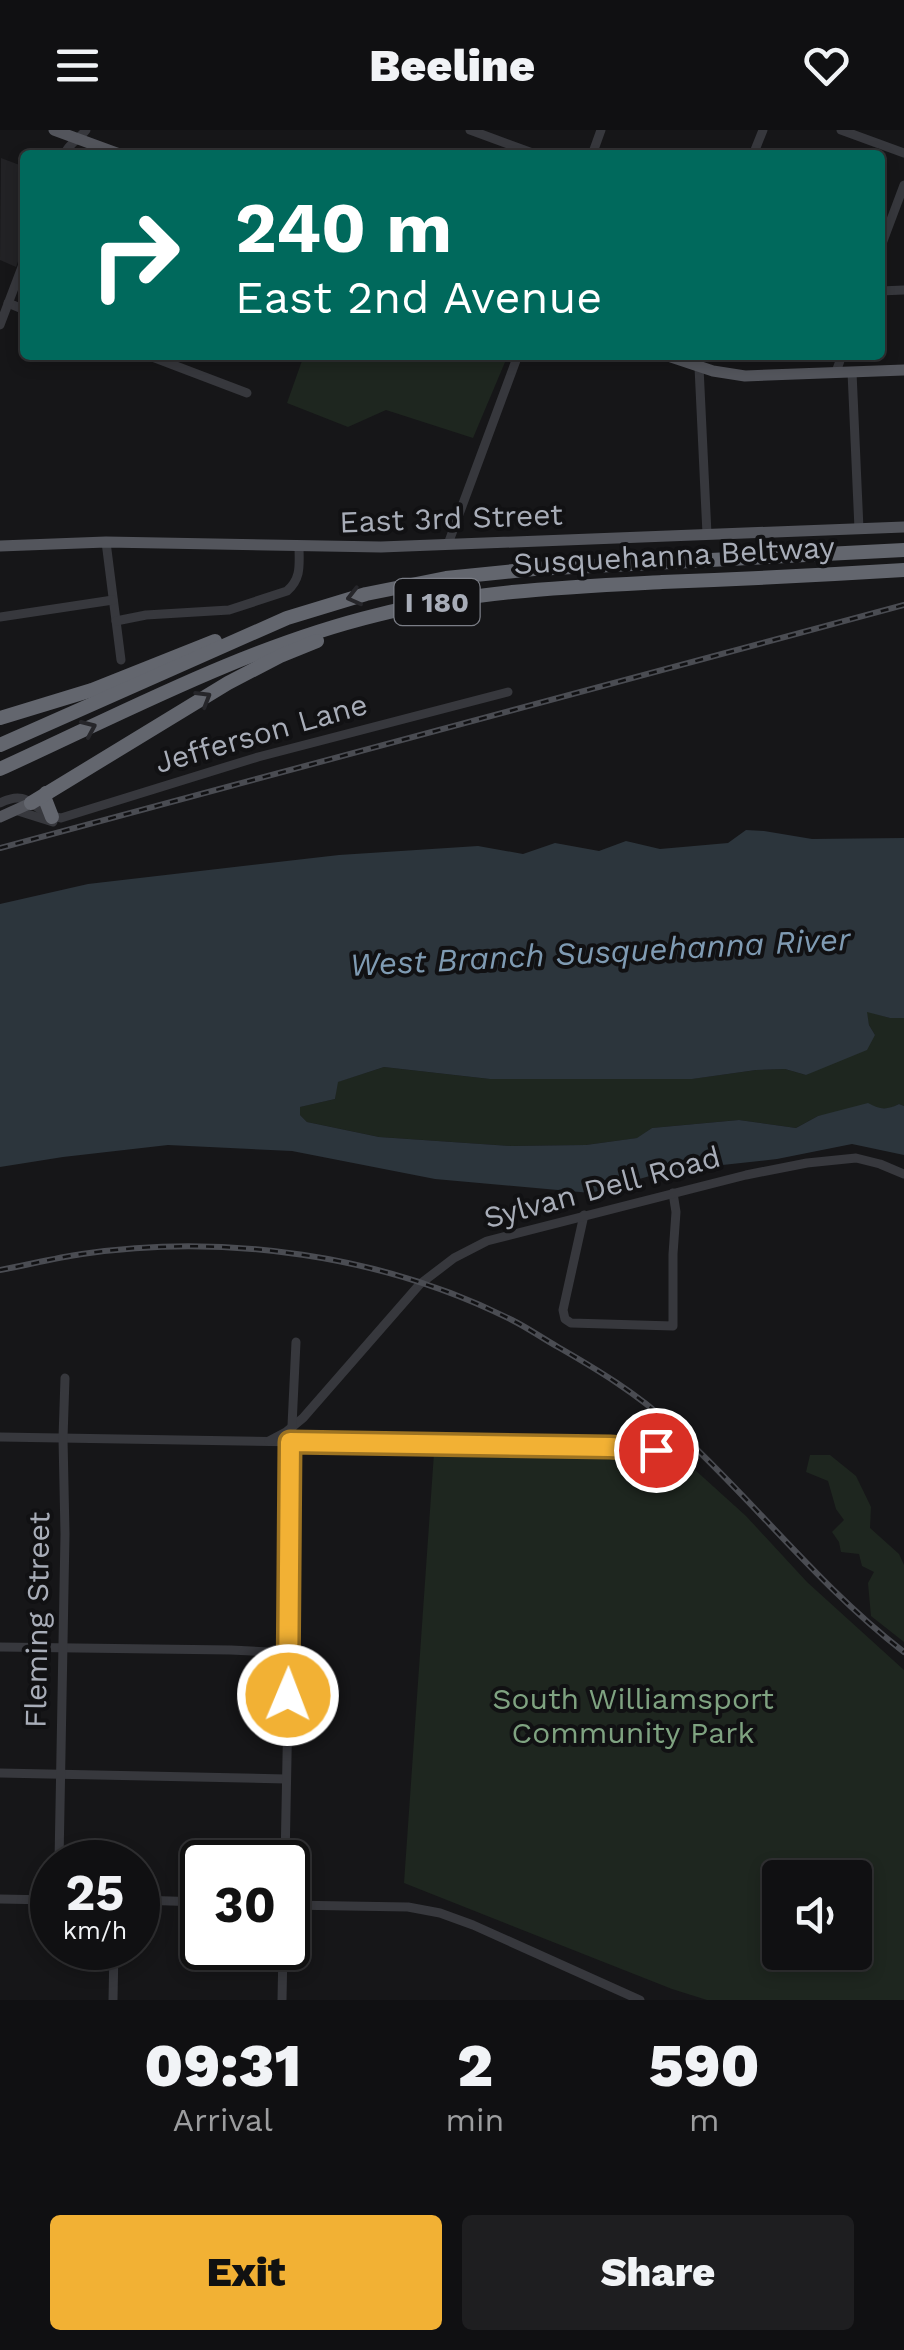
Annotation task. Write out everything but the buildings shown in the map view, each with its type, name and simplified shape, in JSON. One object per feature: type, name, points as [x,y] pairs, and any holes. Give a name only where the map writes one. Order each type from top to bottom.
[{"type":"highway","name":"Susquehanna Beltway","points":[[0,745],[287,618],[366,594],[534,569],[904,550]]},
{"type":"highway","name":"Susquehanna Beltway","points":[[0,769],[288,642],[374,615],[471,596],[555,588],[904,570]]},
{"type":"highway","points":[[25,807],[228,683],[280,656],[350,630],[471,596]]},
{"type":"highway","points":[[0,718],[92,690],[250,628],[287,618]]},
{"type":"highway","points":[[46,793],[45,799],[56,817]]},
{"type":"main road","points":[[54,130],[82,134],[112,150]]},
{"type":"main road","points":[[684,360],[744,376],[904,370]]},
{"type":"main road","name":"East 3rd Street","points":[[0,546],[106,542],[354,548],[904,527]]},
{"type":"main road","points":[[0,817],[25,807]]},
{"type":"street","points":[[470,130],[524,150]]},
{"type":"street","points":[[841,130],[904,153]]},
{"type":"street","points":[[885,236],[904,185]]},
{"type":"street","points":[[0,325],[20,272]]},
{"type":"street","points":[[8,304],[20,308]]},
{"type":"street","points":[[159,360],[248,393]]},
{"type":"street","points":[[448,544],[516,360]]},
{"type":"street","points":[[836,372],[840,360]]},
{"type":"street","points":[[699,366],[708,534]]},
{"type":"street","points":[[852,372],[859,529]]},
{"type":"street","points":[[106,542],[121,660]]},
{"type":"street","points":[[116,621],[146,615],[229,610],[290,590],[300,573],[299,546]]},
{"type":"street","points":[[0,617],[113,600]]},
{"type":"street","name":"Jefferson Lane","points":[[56,817],[258,757],[508,692]]},
{"type":"street","points":[[0,803],[16,797],[25,807],[56,817]]},
{"type":"street","name":"Sylvan Dell Road","points":[[269,1441],[293,1428],[415,1289],[454,1258],[486,1241],[775,1168],[865,1160],[904,1174]]},
{"type":"street","points":[[584,1215],[563,1310],[568,1321],[673,1326],[673,1193]]},
{"type":"street","points":[[285,1840],[290,1442],[296,1342]]},
{"type":"street","name":"Fleming Street","points":[[59,1840],[64,1378]]},
{"type":"street","points":[[0,1437],[656,1450]]},
{"type":"street","points":[[0,1647],[289,1653]]},
{"type":"street","points":[[0,1773],[286,1778]]},
{"type":"street","points":[[0,1899],[30,1900]]},
{"type":"street","points":[[310,1905],[408,1907],[440,1913],[640,2000]]},
{"type":"street","points":[[114,1970],[114,2000]]},
{"type":"street","points":[[282,2000],[283,1970]]},
{"type":"shaded area","points":[[1,158],[20,165],[20,256],[16,267],[0,260]]},
{"type":"green space","points":[[302,360],[506,360],[473,438],[386,410],[348,427],[287,403]]},
{"type":"green space","points":[[866,1011],[904,1018],[904,1106],[818,1116],[796,1128],[739,1120],[652,1128],[638,1138],[586,1145],[511,1146],[379,1137],[307,1122],[300,1115],[299,1107],[335,1099],[337,1082],[384,1067],[490,1079],[691,1079],[785,1069],[806,1075],[875,1035]]},
{"type":"green space","name":"South Williamsport Community Park","points":[[434,1453],[683,1459],[746,1516],[807,1582],[904,1670],[904,2000],[707,2000],[404,1883]]},
{"type":"green space","points":[[810,1455],[830,1455],[856,1476],[871,1507],[870,1528],[899,1554],[904,1565],[904,1642],[871,1616],[868,1583],[874,1572],[862,1566],[859,1554],[841,1552],[832,1532],[844,1520],[836,1509],[828,1481],[806,1472]]},
{"type":"water","name":"West Branch Susquehanna River","points":[[746,830],[812,839],[904,838],[904,1018],[867,1012],[875,1035],[867,1050],[806,1075],[785,1069],[692,1079],[490,1079],[384,1067],[338,1082],[335,1099],[300,1107],[300,1115],[307,1122],[379,1137],[511,1146],[586,1145],[637,1138],[652,1128],[739,1120],[796,1128],[818,1116],[868,1103],[884,1108],[899,1104],[904,1106],[904,1155],[852,1144],[777,1159],[667,1171],[591,1193],[435,1179],[292,1151],[168,1145],[0,1167],[0,904],[88,884],[339,855],[478,846],[523,854],[555,843],[599,851],[626,841],[660,849],[728,843]]},
{"type":"railway","points":[[0,848],[904,605]]},
{"type":"railway","points":[[0,1270],[136,1248],[247,1249],[357,1265],[462,1298],[524,1326],[602,1373],[657,1413],[843,1599],[904,1652]]},
{"type":"route","points":[[288,1695],[290,1442],[656,1450]]}]
